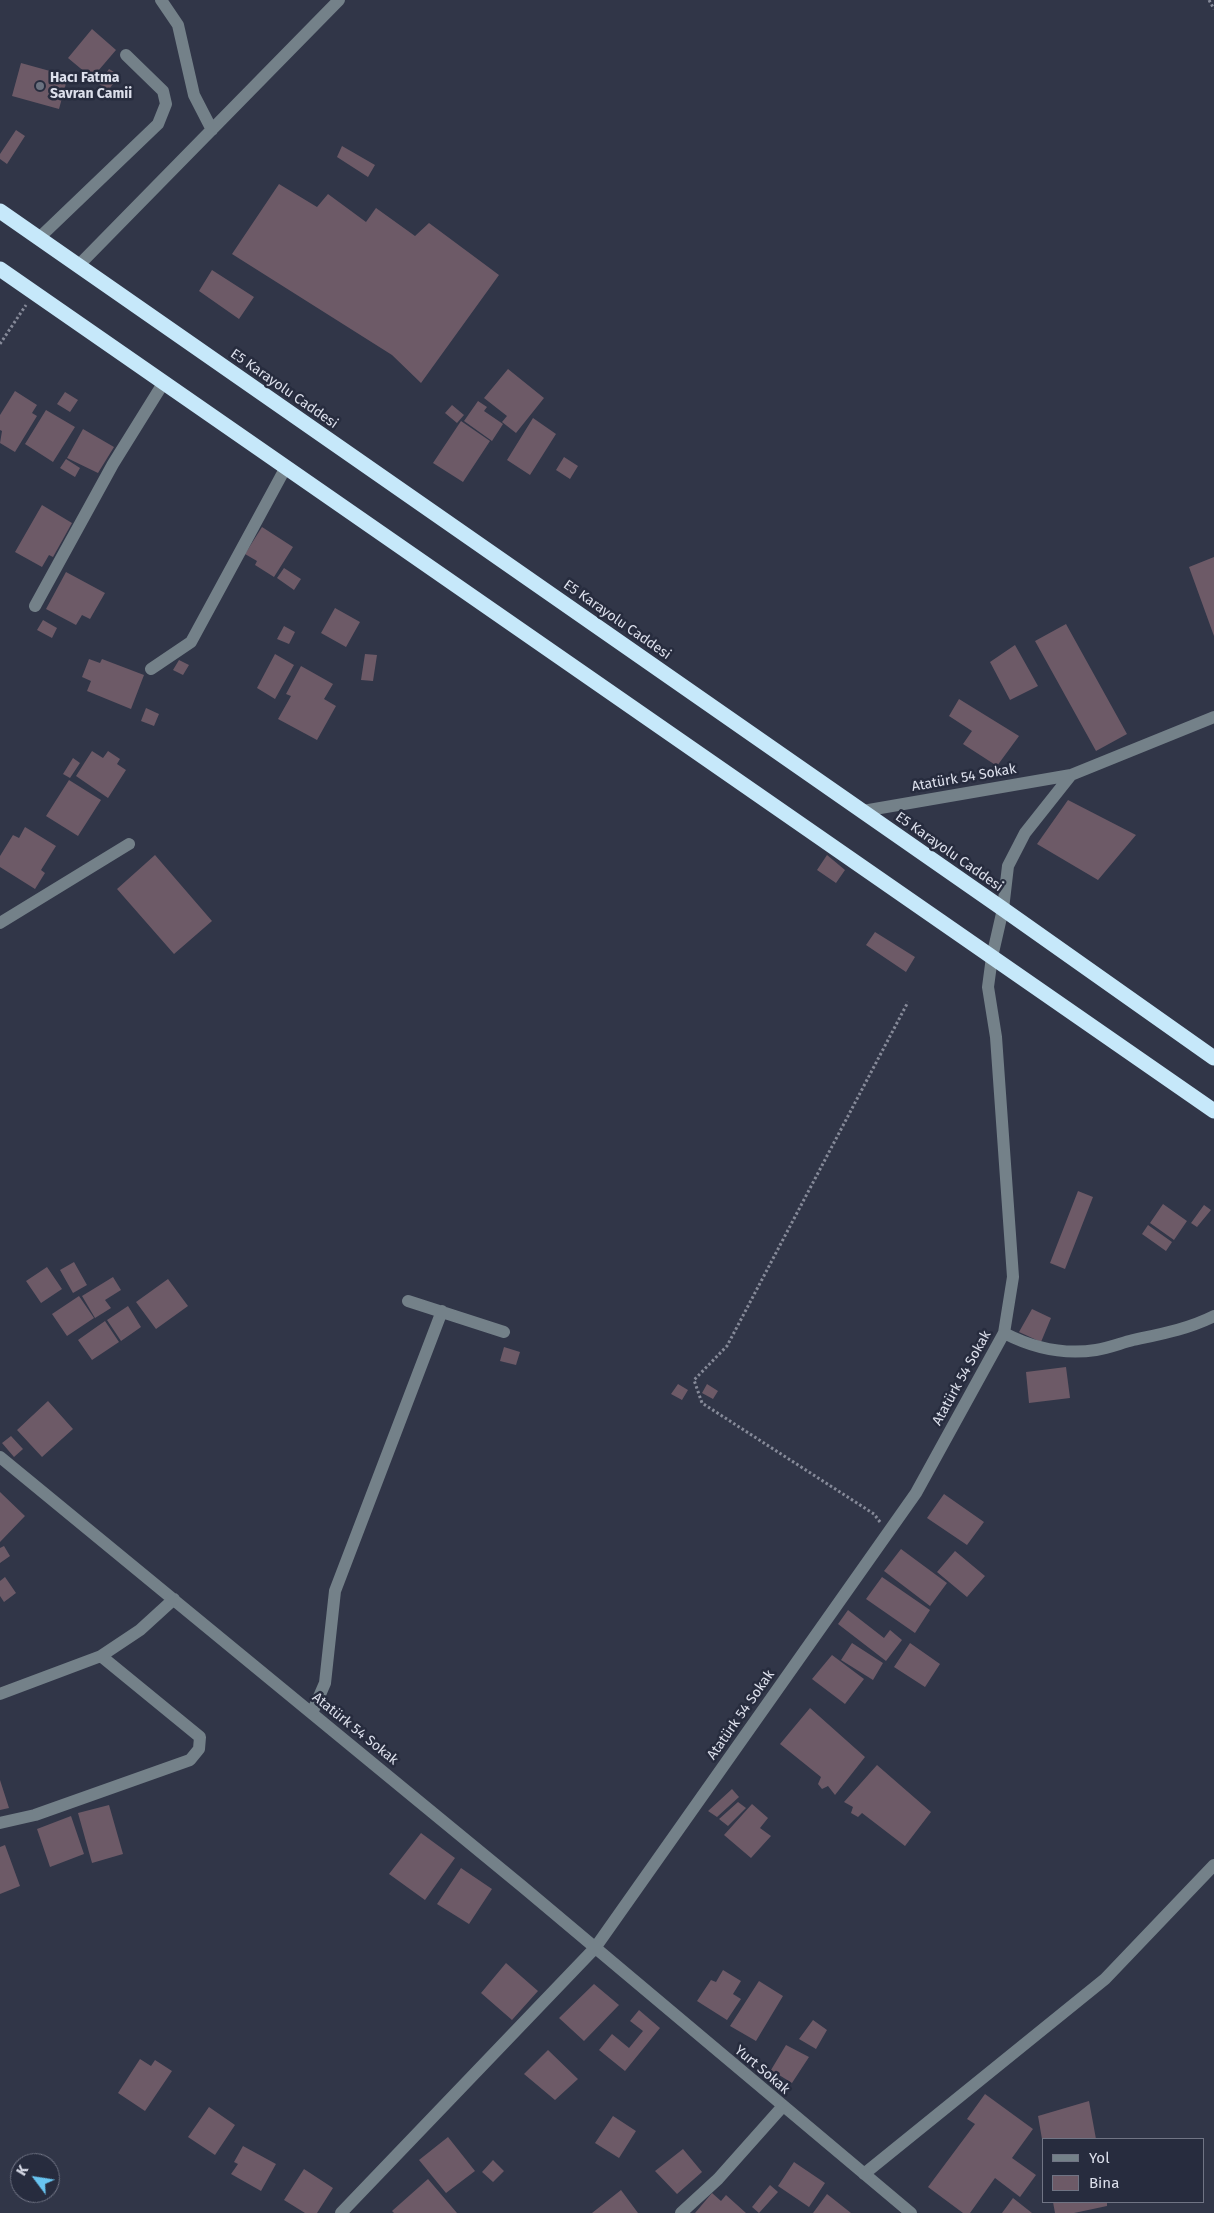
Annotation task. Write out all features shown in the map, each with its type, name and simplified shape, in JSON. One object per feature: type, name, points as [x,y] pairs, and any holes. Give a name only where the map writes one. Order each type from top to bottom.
[{"type":"highway","name":"E5 Karayolu Caddesi","points":[[0,211],[863,811],[1214,1058]]},
{"type":"highway","points":[[1,273],[34,292],[1214,1111]]},
{"type":"street","points":[[161,0],[178,25],[194,95],[212,130]]},
{"type":"street","points":[[78,266],[340,0]]},
{"type":"street","points":[[39,238],[158,124],[166,104],[163,91],[126,55]]},
{"type":"street","points":[[35,606],[113,464],[164,382]]},
{"type":"street","points":[[151,669],[191,642],[286,467]]},
{"type":"street","name":"Atatürk 54 Sokak","points":[[863,811],[1071,775],[1214,717]]},
{"type":"street","name":"Atatürk 54 Sokak","points":[[0,1457],[595,1948],[916,1494],[1004,1333],[1013,1277],[996,1037],[988,987],[992,957],[1003,909],[1008,866],[1025,833],[1071,775]]},
{"type":"street","points":[[0,923],[129,844]]},
{"type":"street","points":[[408,1301],[504,1332]]},
{"type":"street","points":[[312,1713],[325,1683],[335,1590],[442,1312]]},
{"type":"street","points":[[1004,1333],[1017,1340],[1045,1349],[1060,1351],[1096,1350],[1181,1329],[1214,1316]]},
{"type":"street","points":[[0,1694],[101,1656],[140,1630],[174,1599]]},
{"type":"street","points":[[0,1823],[35,1815],[190,1760],[199,1749],[200,1736],[101,1656]]},
{"type":"street","points":[[864,2174],[1105,1979],[1214,1865]]},
{"type":"street","points":[[341,2213],[595,1948]]},
{"type":"street","name":"Yurt Sokak","points":[[595,1948],[911,2213]]},
{"type":"street","points":[[681,2213],[718,2179],[783,2106]]},
{"type":"path","points":[[1209,0],[1214,9]]},
{"type":"path","points":[[0,344],[34,292]]},
{"type":"path","points":[[888,1532],[874,1514],[702,1403],[694,1380],[727,1346],[908,1002]]},
{"type":"building","points":[[92,29],[116,50],[92,78],[68,58]]},
{"type":"building","name":"Hacı Fatma Savran Camii","points":[[21,63],[68,76],[59,109],[12,96]]},
{"type":"building","points":[[109,69],[119,75],[108,91],[99,84]]},
{"type":"building","points":[[16,130],[25,136],[7,164],[0,159],[0,154]]},
{"type":"building","points":[[342,146],[375,165],[368,177],[337,157]]},
{"type":"building","points":[[279,184],[317,207],[328,194],[366,222],[376,208],[415,236],[429,223],[499,275],[421,383],[392,355],[232,254]]},
{"type":"building","points":[[212,270],[254,297],[239,319],[199,291]]},
{"type":"building","points":[[508,369],[544,398],[516,433],[502,422],[507,416],[484,398]]},
{"type":"building","points":[[15,391],[37,405],[32,413],[37,416],[15,452],[0,443],[2,431],[0,430],[0,415]]},
{"type":"building","points":[[65,392],[78,400],[70,412],[57,404]]},
{"type":"building","points":[[478,401],[487,407],[484,411],[503,424],[492,441],[464,421]]},
{"type":"building","points":[[452,405],[464,415],[457,423],[445,413]]},
{"type":"building","points":[[46,410],[75,427],[53,462],[25,444]]},
{"type":"building","points":[[533,418],[556,434],[530,475],[507,460]]},
{"type":"building","points":[[461,421],[490,441],[463,482],[433,463]]},
{"type":"building","points":[[83,429],[114,447],[98,473],[67,458]]},
{"type":"building","points":[[564,457],[578,466],[570,479],[556,470]]},
{"type":"building","points":[[66,459],[80,468],[75,477],[60,468]]},
{"type":"building","points":[[42,505],[72,523],[53,557],[49,555],[42,567],[15,552]]},
{"type":"building","points":[[262,527],[293,547],[274,577],[255,565],[257,561],[245,554]]},
{"type":"building","points":[[1214,557],[1214,636],[1189,567]]},
{"type":"building","points":[[284,568],[301,579],[294,590],[277,578]]},
{"type":"building","points":[[66,572],[105,593],[90,619],[82,615],[76,625],[46,609]]},
{"type":"building","points":[[335,608],[360,622],[346,647],[321,633]]},
{"type":"building","points":[[43,620],[57,628],[52,638],[37,630]]},
{"type":"building","points":[[1066,624],[1127,734],[1096,751],[1035,641]]},
{"type":"building","points":[[284,626],[295,632],[289,644],[277,639]]},
{"type":"building","points":[[1015,645],[1038,686],[1010,700],[990,662]]},
{"type":"building","points":[[275,654],[294,665],[275,699],[257,688]]},
{"type":"building","points":[[365,654],[377,655],[373,681],[361,680]]},
{"type":"building","points":[[89,659],[100,663],[102,659],[144,675],[131,709],[87,691],[91,681],[82,677]]},
{"type":"building","points":[[179,660],[189,665],[183,675],[173,670]]},
{"type":"building","points":[[301,666],[333,684],[324,699],[336,706],[317,740],[278,719],[291,696],[286,694]]},
{"type":"building","points":[[959,699],[1019,736],[997,766],[963,744],[972,731],[949,716]]},
{"type":"building","points":[[146,708],[159,714],[154,726],[141,721]]},
{"type":"building","points":[[92,751],[103,758],[108,751],[120,759],[117,764],[126,770],[108,798],[76,776]]},
{"type":"building","points":[[73,758],[80,763],[70,778],[63,774]]},
{"type":"building","points":[[69,780],[101,800],[78,836],[46,816]]},
{"type":"building","points":[[1068,800],[1136,835],[1098,880],[1037,844]]},
{"type":"building","points":[[25,827],[56,846],[41,870],[45,873],[35,889],[0,867],[0,856],[13,835],[19,838]]},
{"type":"building","points":[[155,855],[212,921],[174,954],[117,889]]},
{"type":"building","points":[[827,855],[845,870],[836,883],[817,870]]},
{"type":"building","points":[[875,932],[915,957],[906,972],[866,945]]},
{"type":"building","points":[[1078,1191],[1093,1197],[1065,1269],[1050,1263]]},
{"type":"building","points":[[1163,1204],[1187,1221],[1174,1240],[1150,1223]]},
{"type":"building","points":[[1204,1205],[1211,1210],[1197,1227],[1191,1223]]},
{"type":"building","points":[[1148,1225],[1172,1242],[1166,1251],[1142,1234]]},
{"type":"building","points":[[74,1262],[87,1285],[73,1293],[60,1270]]},
{"type":"building","points":[[47,1267],[62,1289],[41,1303],[26,1281]]},
{"type":"building","points":[[113,1277],[121,1290],[105,1300],[111,1308],[95,1318],[82,1296]]},
{"type":"building","points":[[168,1279],[188,1306],[156,1329],[136,1302]]},
{"type":"building","points":[[79,1296],[94,1318],[67,1336],[52,1314]]},
{"type":"building","points":[[128,1306],[141,1327],[121,1341],[107,1320]]},
{"type":"building","points":[[1032,1309],[1051,1318],[1041,1342],[1019,1332]]},
{"type":"building","points":[[105,1321],[119,1342],[92,1360],[78,1340]]},
{"type":"building","points":[[504,1347],[520,1352],[516,1365],[500,1361]]},
{"type":"building","points":[[1066,1367],[1070,1398],[1029,1403],[1026,1372]]},
{"type":"building","points":[[678,1384],[688,1390],[682,1400],[671,1394]]},
{"type":"building","points":[[707,1384],[718,1391],[713,1399],[702,1393]]},
{"type":"building","points":[[48,1401],[73,1429],[42,1457],[17,1430]]},
{"type":"building","points":[[11,1436],[23,1449],[14,1457],[2,1443]]},
{"type":"building","points":[[0,1492],[25,1516],[0,1542]]},
{"type":"building","points":[[944,1494],[984,1522],[967,1545],[927,1518]]},
{"type":"building","points":[[4,1546],[10,1556],[0,1563],[0,1548]]},
{"type":"building","points":[[901,1549],[947,1583],[930,1606],[884,1571]]},
{"type":"building","points":[[955,1551],[985,1576],[967,1597],[937,1572]]},
{"type":"building","points":[[5,1577],[16,1593],[4,1602],[0,1596],[0,1581]]},
{"type":"building","points":[[882,1577],[930,1610],[915,1633],[866,1599]]},
{"type":"building","points":[[848,1610],[884,1638],[890,1630],[902,1640],[886,1661],[838,1624]]},
{"type":"building","points":[[852,1643],[883,1663],[873,1680],[841,1660]]},
{"type":"building","points":[[910,1643],[940,1664],[925,1687],[894,1667]]},
{"type":"building","points":[[832,1655],[864,1679],[845,1704],[812,1679]]},
{"type":"building","points":[[810,1708],[865,1757],[835,1795],[828,1786],[822,1789],[818,1784],[821,1777],[780,1744]]},
{"type":"building","points":[[877,1765],[931,1812],[905,1846],[862,1813],[858,1817],[851,1813],[853,1807],[844,1802]]},
{"type":"building","points":[[0,1780],[9,1808],[0,1810]]},
{"type":"building","points":[[732,1789],[739,1797],[717,1817],[708,1811]]},
{"type":"building","points":[[738,1802],[746,1808],[728,1826],[719,1819]]},
{"type":"building","points":[[752,1804],[768,1818],[760,1828],[771,1836],[751,1858],[724,1835]]},
{"type":"building","points":[[109,1805],[123,1854],[92,1863],[78,1813]]},
{"type":"building","points":[[71,1816],[84,1854],[50,1867],[37,1829]]},
{"type":"building","points":[[421,1833],[455,1858],[425,1900],[389,1874]]},
{"type":"building","points":[[5,1845],[20,1886],[0,1894],[0,1847]]},
{"type":"building","points":[[461,1868],[492,1889],[469,1924],[437,1904]]},
{"type":"building","points":[[506,1963],[538,1991],[512,2020],[481,1993]]},
{"type":"building","points":[[723,1970],[741,1981],[733,1994],[741,1999],[727,2020],[697,2001],[711,1980],[716,1982]]},
{"type":"building","points":[[759,1981],[783,1996],[756,2041],[730,2026]]},
{"type":"building","points":[[594,1984],[619,2005],[584,2041],[559,2018]]},
{"type":"building","points":[[639,2010],[660,2028],[625,2071],[599,2050],[612,2034],[629,2048],[643,2031],[630,2021]]},
{"type":"building","points":[[813,2020],[827,2030],[816,2049],[799,2039]]},
{"type":"building","points":[[786,2045],[809,2057],[792,2083],[771,2070]]},
{"type":"building","points":[[548,2050],[578,2079],[555,2100],[524,2074]]},
{"type":"building","points":[[140,2059],[151,2066],[155,2060],[172,2071],[145,2111],[118,2093]]},
{"type":"building","points":[[985,2094],[1033,2129],[1012,2158],[1036,2175],[1020,2197],[995,2178],[970,2213],[963,2213],[928,2187],[975,2124],[967,2119]]},
{"type":"building","points":[[1089,2101],[1096,2138],[1042,2139],[1038,2116]]},
{"type":"building","points":[[209,2107],[235,2125],[215,2155],[188,2137]]},
{"type":"building","points":[[613,2116],[636,2131],[619,2158],[595,2143]]},
{"type":"building","points":[[448,2137],[475,2171],[446,2193],[419,2160]]},
{"type":"building","points":[[243,2146],[276,2164],[261,2191],[231,2174],[238,2164],[234,2162]]},
{"type":"building","points":[[683,2149],[702,2172],[677,2194],[655,2171]]},
{"type":"building","points":[[493,2160],[504,2171],[493,2182],[482,2172]]},
{"type":"building","points":[[794,2162],[825,2183],[809,2207],[778,2186]]},
{"type":"building","points":[[304,2169],[333,2188],[317,2213],[305,2213],[284,2200]]},
{"type":"building","points":[[428,2179],[457,2213],[394,2213],[392,2211]]},
{"type":"building","points":[[770,2185],[778,2192],[759,2213],[752,2207]]},
{"type":"building","points":[[621,2190],[638,2213],[592,2213]]},
{"type":"building","points":[[712,2193],[721,2201],[726,2195],[746,2213],[695,2213]]},
{"type":"building","points":[[827,2194],[851,2213],[813,2213]]},
{"type":"building","points":[[1013,2198],[1032,2213],[1002,2213]]},
{"type":"building","points":[[1053,2203],[1107,2203],[1107,2206],[1074,2213],[1055,2213]]},
{"type":"place","name":"Hacı Fatma Savran Camii","points":[[40,86]]}]
